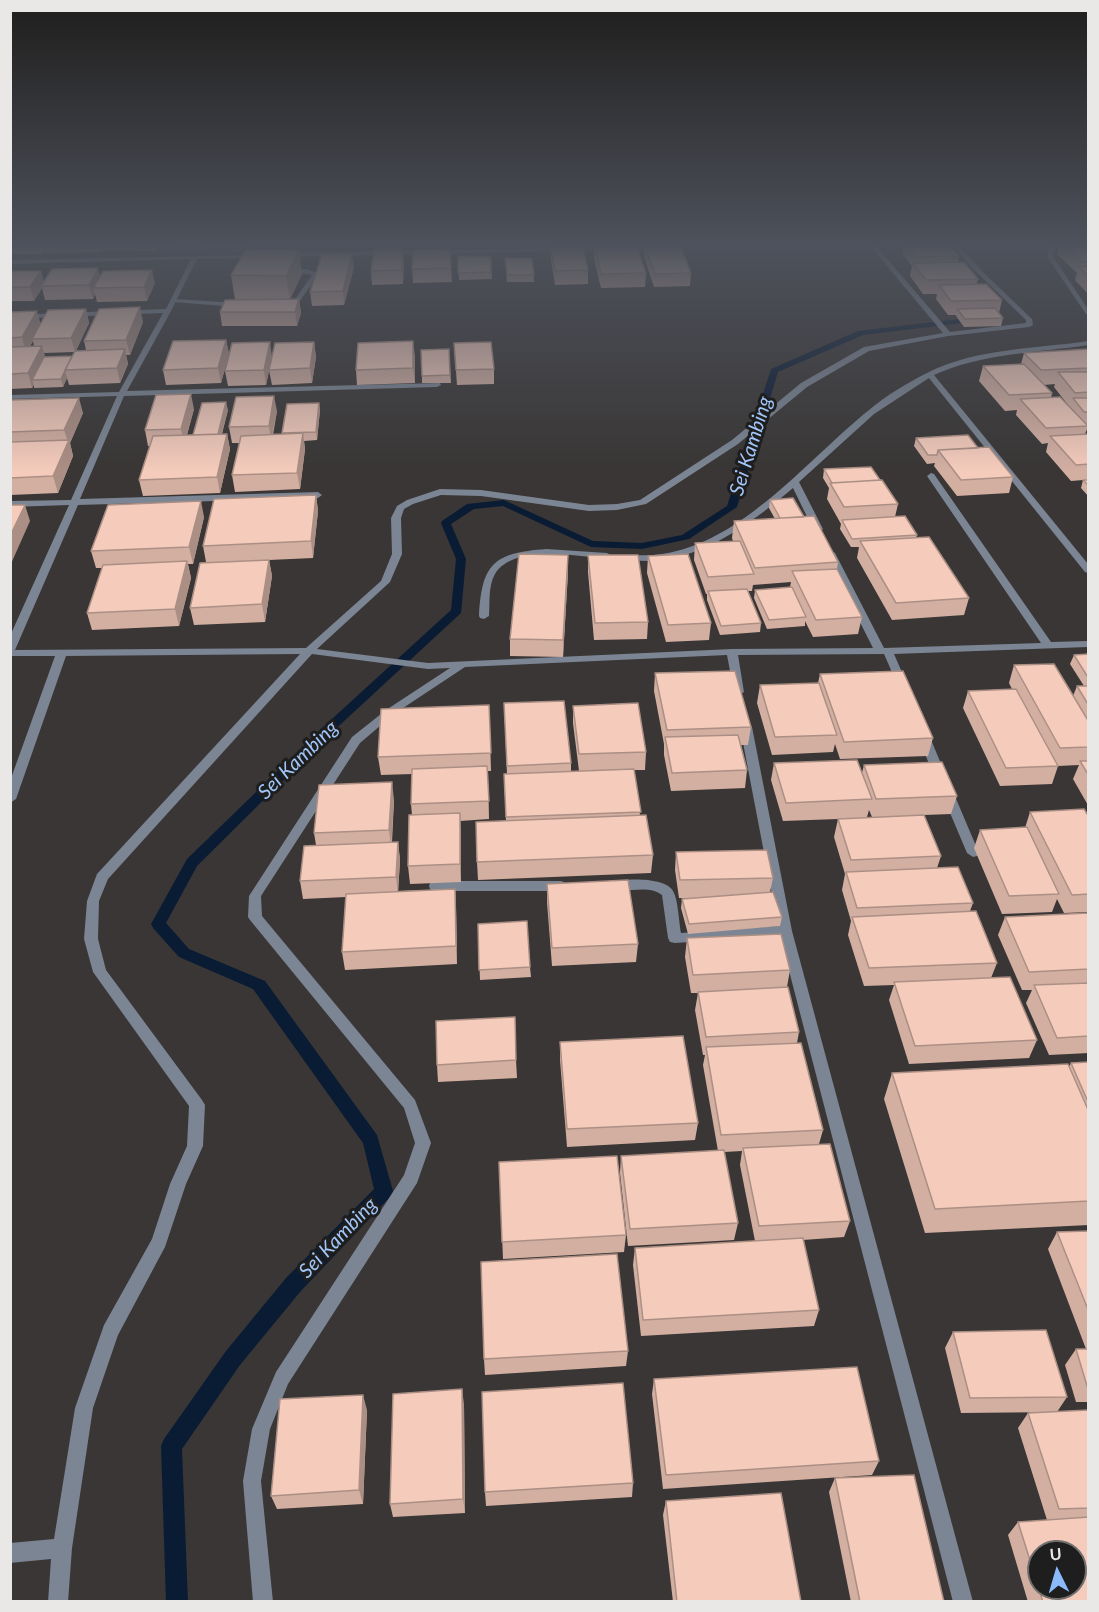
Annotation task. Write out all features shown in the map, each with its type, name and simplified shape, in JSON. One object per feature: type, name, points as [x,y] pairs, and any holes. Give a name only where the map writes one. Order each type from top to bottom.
[{"type":"street","points":[[162,322],[121,395],[73,501],[10,651],[309,651],[428,666],[732,652],[884,651],[1088,645]]},
{"type":"street","points":[[938,322],[948,334]]},
{"type":"street","points":[[58,1602],[62,1548],[84,1408],[110,1331],[159,1242],[178,1184],[195,1146],[197,1105],[100,972],[91,939],[93,901],[102,877],[144,828],[309,651],[385,582],[397,554],[396,518],[400,508],[410,502],[440,492],[481,493],[588,508],[616,507],[643,502],[735,442],[804,385],[856,354],[867,349],[948,334],[1016,328],[1029,325],[1030,322]]},
{"type":"street","points":[[484,616],[486,589],[492,570],[520,554],[538,552],[633,559],[682,551],[724,535],[795,483],[872,411],[930,375],[954,364],[1089,343]]},
{"type":"street","points":[[930,375],[1089,570]]},
{"type":"street","points":[[10,397],[437,385]]},
{"type":"street","points":[[931,476],[1048,645]]},
{"type":"street","points":[[795,483],[821,535]]},
{"type":"street","points":[[10,504],[318,495]]},
{"type":"street","points":[[827,546],[906,694]]},
{"type":"street","points":[[10,799],[62,652]]},
{"type":"street","points":[[732,652],[785,931],[963,1602]]},
{"type":"street","points":[[263,1602],[252,1480],[261,1429],[282,1378],[411,1178],[423,1143],[410,1105],[255,917],[255,896],[356,740],[390,712],[462,665]]},
{"type":"street","points":[[919,726],[973,853]]},
{"type":"street","points":[[597,886],[655,885],[664,888],[668,893],[672,932],[675,938],[785,931]]},
{"type":"street","points":[[435,886],[574,886]]},
{"type":"street","points":[[10,1553],[62,1548]]},
{"type":"building","points":[[10,322],[31,322],[22,337],[10,338]]},
{"type":"building","points":[[41,322],[79,322],[71,338],[32,339]]},
{"type":"building","points":[[93,322],[134,322],[126,340],[84,341]]},
{"type":"building","points":[[226,340],[218,368],[163,370],[173,341]]},
{"type":"building","points":[[413,341],[413,368],[356,370],[358,343]]},
{"type":"building","points":[[270,342],[264,370],[225,371],[232,343]]},
{"type":"building","points":[[314,342],[310,368],[269,370],[275,343]]},
{"type":"building","points":[[491,342],[494,369],[456,370],[454,343]]},
{"type":"building","points":[[42,346],[28,373],[10,374],[10,347]]},
{"type":"building","points":[[125,349],[117,368],[65,370],[75,351]]},
{"type":"building","points":[[449,349],[450,375],[422,376],[421,350]]},
{"type":"building","points":[[1089,349],[1089,368],[1041,370],[1024,353]]},
{"type":"building","points":[[72,356],[61,379],[32,380],[44,357]]},
{"type":"building","points":[[1024,364],[1052,393],[1009,395],[983,366]]},
{"type":"building","points":[[1058,372],[1089,372],[1089,392],[1075,393]]},
{"type":"building","points":[[191,394],[181,429],[145,430],[156,395]]},
{"type":"building","points":[[274,396],[269,426],[229,427],[236,397]]},
{"type":"building","points":[[1060,397],[1088,426],[1046,428],[1020,399]]},
{"type":"building","points":[[79,398],[64,430],[10,432],[10,400]]},
{"type":"building","points":[[1073,398],[1089,398],[1089,412],[1084,412]]},
{"type":"building","points":[[226,402],[218,434],[193,435],[202,403]]},
{"type":"building","points":[[319,403],[316,432],[282,433],[287,404]]},
{"type":"building","points":[[303,433],[297,473],[232,475],[241,436]]},
{"type":"building","points":[[227,434],[217,477],[139,480],[153,436]]},
{"type":"building","points":[[1089,434],[1089,464],[1076,465],[1050,436]]},
{"type":"building","points":[[968,435],[978,448],[938,450],[937,455],[928,455],[916,438]]},
{"type":"building","points":[[69,440],[53,476],[10,478],[10,442]]},
{"type":"building","points":[[989,447],[1013,477],[961,480],[938,450]]},
{"type":"building","points":[[871,467],[880,480],[832,483],[824,469]]},
{"type":"building","points":[[882,480],[898,504],[844,507],[830,483]]},
{"type":"building","points":[[316,495],[311,541],[203,546],[214,499]]},
{"type":"building","points":[[793,498],[804,517],[780,518],[770,500]]},
{"type":"building","points":[[201,501],[189,547],[91,551],[108,505]]},
{"type":"building","points":[[10,505],[25,505],[10,536]]},
{"type":"building","points":[[814,516],[838,562],[755,568],[734,521]]},
{"type":"building","points":[[905,516],[917,535],[852,539],[842,520]]},
{"type":"building","points":[[929,537],[969,598],[896,603],[860,541]]},
{"type":"building","points":[[740,541],[754,574],[708,577],[695,543]]},
{"type":"building","points":[[519,554],[568,555],[563,640],[510,639]]},
{"type":"building","points":[[688,554],[711,623],[668,625],[648,556]]},
{"type":"building","points":[[588,555],[638,555],[648,622],[595,623]]},
{"type":"building","points":[[269,560],[262,604],[190,608],[200,563]]},
{"type":"building","points":[[187,561],[175,609],[87,613],[103,565]]},
{"type":"building","points":[[837,569],[862,617],[816,620],[792,571]]},
{"type":"building","points":[[792,587],[806,617],[769,620],[755,590]]},
{"type":"building","points":[[747,589],[761,623],[721,626],[708,591]]},
{"type":"building","points":[[1089,654],[1089,679],[1074,655]]},
{"type":"building","points":[[1054,664],[1089,722],[1089,747],[1060,748],[1014,665]]},
{"type":"building","points":[[735,671],[751,727],[667,730],[655,673]]},
{"type":"building","points":[[903,671],[933,738],[844,742],[820,674]]},
{"type":"building","points":[[819,683],[837,735],[775,737],[760,685]]},
{"type":"building","points":[[1077,686],[1089,686],[1089,706]]},
{"type":"building","points":[[1016,689],[1058,766],[1006,768],[968,691]]},
{"type":"building","points":[[564,701],[571,763],[507,766],[504,703]]},
{"type":"building","points":[[638,703],[646,752],[579,754],[573,706]]},
{"type":"building","points":[[489,705],[491,753],[378,757],[381,709]]},
{"type":"building","points":[[738,735],[747,770],[672,773],[665,737]]},
{"type":"building","points":[[857,760],[872,799],[786,803],[774,763]]},
{"type":"building","points":[[1080,761],[1089,761],[1089,776]]},
{"type":"building","points":[[942,762],[957,796],[876,799],[864,765]]},
{"type":"building","points":[[487,766],[489,801],[411,804],[412,769]]},
{"type":"building","points":[[634,769],[641,812],[506,817],[504,774]]},
{"type":"building","points":[[392,782],[389,830],[314,833],[319,785]]},
{"type":"building","points":[[1084,809],[1089,817],[1089,894],[1072,895],[1030,812]]},
{"type":"building","points":[[460,813],[460,864],[408,866],[409,815]]},
{"type":"building","points":[[646,815],[653,855],[477,862],[476,822]]},
{"type":"building","points":[[924,815],[941,856],[851,860],[838,819]]},
{"type":"building","points":[[1027,827],[1059,894],[1009,896],[980,830]]},
{"type":"building","points":[[398,842],[396,877],[300,881],[304,846]]},
{"type":"building","points":[[767,850],[773,878],[680,880],[676,852]]},
{"type":"building","points":[[958,867],[973,903],[857,908],[846,872]]},
{"type":"building","points":[[628,880],[638,944],[552,948],[547,884]]},
{"type":"building","points":[[455,889],[456,946],[342,952],[346,894]]},
{"type":"building","points":[[773,892],[782,917],[689,924],[682,899]]},
{"type":"building","points":[[976,911],[997,963],[869,968],[852,917]]},
{"type":"building","points":[[1089,913],[1089,969],[1029,972],[1005,917]]},
{"type":"building","points":[[527,921],[530,967],[479,970],[478,924]]},
{"type":"building","points":[[781,934],[790,970],[693,975],[687,938]]},
{"type":"building","points":[[1010,977],[1037,1040],[915,1046],[894,982]]},
{"type":"building","points":[[1089,983],[1089,1036],[1057,1038],[1034,985]]},
{"type":"building","points":[[788,987],[799,1032],[706,1037],[698,992]]},
{"type":"building","points":[[515,1017],[516,1060],[437,1065],[436,1021]]},
{"type":"building","points":[[683,1036],[698,1123],[567,1129],[560,1042]]},
{"type":"building","points":[[801,1043],[823,1130],[721,1135],[706,1047]]},
{"type":"building","points":[[1089,1062],[1089,1104],[1071,1063]]},
{"type":"building","points":[[1068,1064],[1089,1112],[1089,1201],[935,1209],[892,1073]]},
{"type":"building","points":[[830,1144],[850,1221],[759,1226],[743,1148]]},
{"type":"building","points":[[724,1150],[738,1223],[630,1229],[621,1156]]},
{"type":"building","points":[[617,1156],[626,1235],[502,1242],[499,1162]]},
{"type":"building","points":[[1089,1231],[1089,1312],[1057,1232]]},
{"type":"building","points":[[803,1238],[819,1310],[643,1320],[635,1248]]},
{"type":"building","points":[[617,1254],[628,1351],[484,1359],[481,1262]]},
{"type":"building","points":[[1046,1330],[1067,1397],[970,1398],[953,1332]]},
{"type":"building","points":[[1076,1349],[1089,1349],[1089,1386],[1087,1386]]},
{"type":"building","points":[[857,1367],[879,1461],[666,1475],[654,1379]]},
{"type":"building","points":[[623,1383],[633,1483],[485,1492],[482,1392]]},
{"type":"building","points":[[462,1389],[463,1499],[390,1504],[393,1394]]},
{"type":"building","points":[[363,1395],[359,1490],[271,1496],[280,1399]]},
{"type":"building","points":[[1089,1410],[1089,1508],[1059,1509],[1028,1413]]},
{"type":"building","points":[[914,1475],[944,1602],[860,1602],[835,1478]]},
{"type":"building","points":[[781,1493],[801,1602],[677,1602],[666,1501]]},
{"type":"building","points":[[1089,1517],[1089,1602],[1043,1602],[1042,1600],[1087,1600],[1087,1540],[1027,1540],[1027,1551],[1018,1522]]},
{"type":"waterway","name":"Sei Kambing","points":[[177,1602],[171,1446],[233,1358],[293,1285],[384,1191],[371,1140],[259,985],[184,953],[158,924],[192,863],[325,732],[457,611],[461,559],[446,523],[471,506],[504,503],[591,544],[642,546],[685,537],[732,507],[774,371],[861,333],[949,322]]}]
